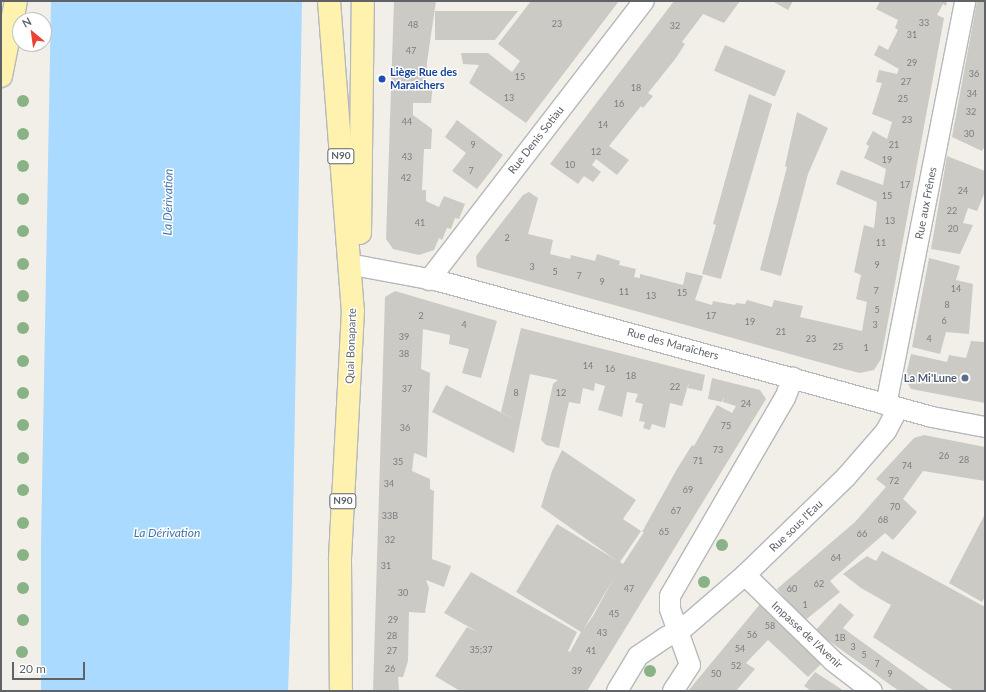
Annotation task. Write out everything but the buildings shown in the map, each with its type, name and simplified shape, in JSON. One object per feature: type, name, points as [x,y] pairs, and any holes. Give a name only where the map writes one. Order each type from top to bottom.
[{"type":"main road","points":[[1,76],[16,1]]},
{"type":"main road","name":"Quai Bonaparte","points":[[329,1],[353,310],[340,560],[341,691]]},
{"type":"main road","points":[[353,310],[359,266],[363,1]]},
{"type":"street","name":"Rue Denis Sotiau","points":[[429,280],[644,1]]},
{"type":"street","name":"Rue aux Frênes","points":[[892,406],[965,1]]},
{"type":"street","name":"Rue des Maraîchers","points":[[359,266],[429,280],[793,377],[892,406],[985,427]]},
{"type":"street","points":[[673,691],[690,665],[680,631],[670,609],[670,596],[785,398],[793,377]]},
{"type":"street","name":"Rue sous l'Eau","points":[[617,691],[638,656],[666,637],[680,631],[746,576],[846,477],[886,431],[892,406]]},
{"type":"street","name":"Impasse de l'Avenir","points":[[746,576],[833,661],[872,691]]},
{"type":"water","name":"La Dérivation","points":[[51,1],[302,1],[292,580],[288,691],[41,691],[41,545],[50,52],[52,52],[52,12]]},
{"type":"place","name":"Liège Rue des Maraîchers","points":[[382,79]]},
{"type":"place","name":"La Mi'Lune","points":[[965,378]]}]
